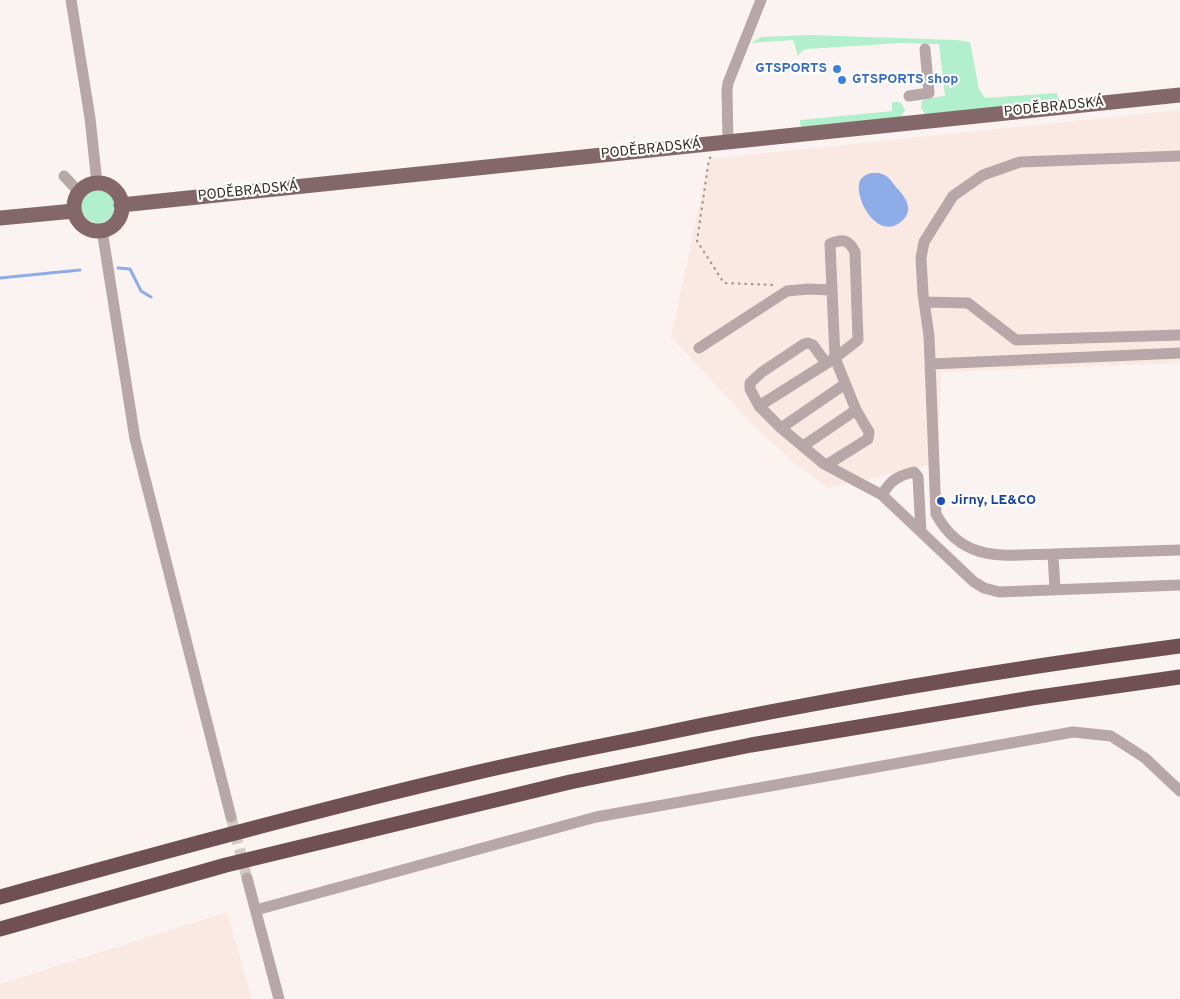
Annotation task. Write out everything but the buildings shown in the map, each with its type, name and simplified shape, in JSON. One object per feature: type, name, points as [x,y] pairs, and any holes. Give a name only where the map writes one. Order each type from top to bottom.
[{"type":"highway","points":[[0,898],[219,837],[471,774],[562,754],[747,716],[930,683],[1180,646]]},
{"type":"highway","points":[[0,929],[226,865],[570,782],[808,736],[1023,699],[1180,677]]},
{"type":"main road","name":"PODĚBRADSKÁ","points":[[122,205],[1180,95]]},
{"type":"main road","points":[[97,183],[111,187],[120,198],[122,205],[121,212],[114,224],[102,230],[93,230],[84,226],[77,219],[74,210],[74,204],[79,192],[90,184],[97,183]]},
{"type":"main road","points":[[0,218],[74,210]]},
{"type":"street","points":[[71,0],[90,118],[97,183]]},
{"type":"street","points":[[728,142],[728,83],[761,0]]},
{"type":"street","points":[[908,96],[929,93],[925,49]]},
{"type":"street","points":[[1180,156],[1020,162],[984,175],[953,196],[924,242],[921,258],[931,364],[936,514],[942,526],[963,546],[979,552],[996,555],[1180,550]]},
{"type":"street","points":[[64,176],[79,192]]},
{"type":"street","points":[[102,230],[135,439],[231,817]]},
{"type":"street","points":[[759,406],[831,361],[858,340],[855,252],[851,244],[844,240],[830,244],[831,361]]},
{"type":"street","points":[[699,348],[787,291],[808,289],[831,290]]},
{"type":"street","points":[[924,302],[968,303],[1016,340],[1180,335]]},
{"type":"street","points":[[824,464],[828,464],[868,439],[869,432],[831,361],[813,345],[808,343],[762,372],[750,383],[750,389],[759,406],[781,428],[824,464],[882,496],[974,582],[984,588],[999,592],[1180,585]]},
{"type":"street","points":[[931,364],[1180,353]]},
{"type":"street","points":[[781,428],[845,384]]},
{"type":"street","points":[[803,446],[856,410]]},
{"type":"street","points":[[882,496],[889,482],[900,475],[914,472],[918,477],[921,532]]},
{"type":"street","points":[[1053,554],[1055,590]]},
{"type":"street","points":[[256,910],[596,817],[1073,732],[1112,736],[1144,758],[1180,791]]},
{"type":"street","points":[[247,878],[279,999]]},
{"type":"path","points":[[728,142],[709,159],[697,241],[724,283],[775,285],[787,291]]},
{"type":"shaded area","points":[[1180,110],[1180,363],[941,372],[938,463],[828,488],[794,463],[755,427],[671,337],[709,159]]},
{"type":"shaded area","points":[[227,912],[252,999],[0,999],[0,984]]},
{"type":"green space","points":[[810,35],[970,42],[979,89],[985,98],[1057,93],[1059,101],[926,115],[921,108],[922,101],[928,98],[945,96],[939,44],[900,43],[807,49],[798,56],[793,40],[751,43],[761,37]]},
{"type":"green space","points":[[892,102],[901,103],[905,110],[901,117],[801,128],[800,120],[892,111]]},
{"type":"green space","points":[[98,189],[105,190],[110,194],[114,199],[114,213],[110,218],[105,222],[98,223],[91,222],[86,218],[82,213],[81,206],[82,199],[86,194],[91,190]]},
{"type":"water","points":[[871,173],[884,175],[903,195],[907,203],[908,212],[902,221],[892,226],[883,226],[868,213],[863,204],[859,185],[865,175]]},
{"type":"waterway","points":[[118,268],[130,269],[141,291],[151,297]]},
{"type":"waterway","points":[[0,278],[80,270]]},
{"type":"tunnel","points":[[231,817],[247,878]]},
{"type":"place","name":"GTSPORTS","points":[[837,69]]},
{"type":"place","name":"GTSPORTS shop","points":[[842,80]]},
{"type":"place","name":"Jirny, LE&CO","points":[[941,501]]}]
